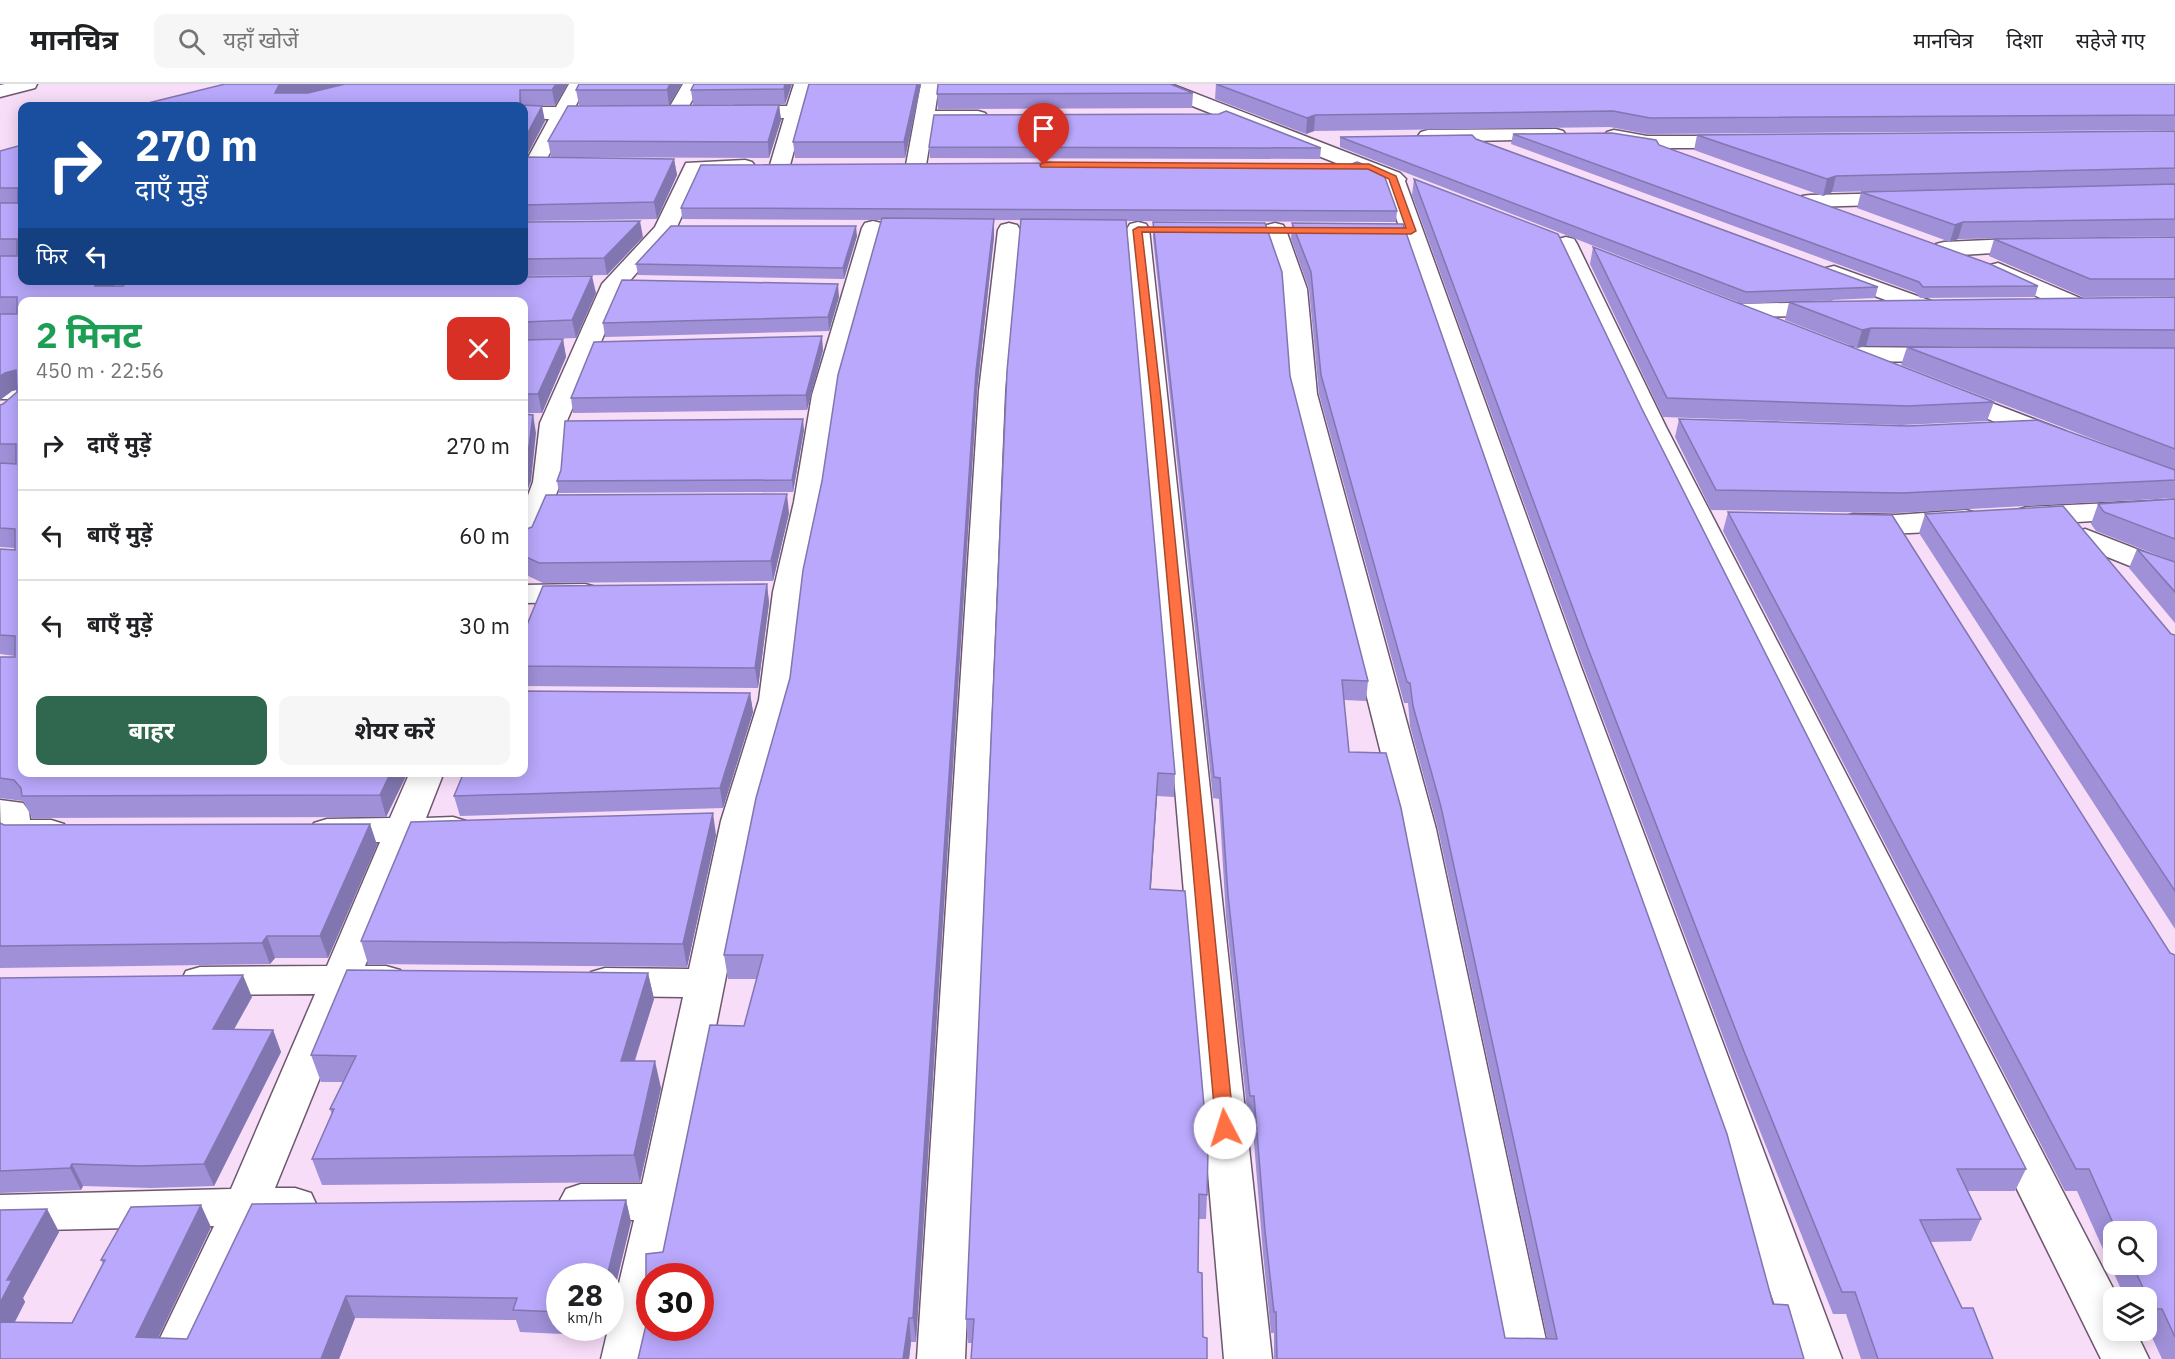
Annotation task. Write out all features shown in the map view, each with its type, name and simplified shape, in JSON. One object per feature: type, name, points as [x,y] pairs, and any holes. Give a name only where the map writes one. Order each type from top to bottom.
[{"type":"street","points":[[0,90],[28,84]]},
{"type":"street","points":[[529,165],[578,84]]},
{"type":"street","points":[[676,113],[692,84]]},
{"type":"street","points":[[780,165],[803,84]]},
{"type":"street","points":[[916,165],[930,84]]},
{"type":"street","points":[[1164,88],[1221,91]]},
{"type":"street","points":[[1164,88],[1392,177]]},
{"type":"street","points":[[653,113],[795,112]]},
{"type":"street","points":[[528,114],[630,113]]},
{"type":"street","points":[[1191,116],[1238,116]]},
{"type":"street","points":[[926,117],[993,117]]},
{"type":"street","points":[[1404,137],[1576,135]]},
{"type":"street","points":[[1599,135],[1627,137],[1647,142],[1708,165]]},
{"type":"street","points":[[1464,136],[1519,156]]},
{"type":"street","points":[[1298,139],[1345,138]]},
{"type":"street","points":[[1647,142],[1766,142]]},
{"type":"street","points":[[529,165],[557,165]]},
{"type":"street","points":[[670,166],[802,165]]},
{"type":"street","points":[[894,165],[939,165]]},
{"type":"street","points":[[1311,166],[1392,177]]},
{"type":"street","points":[[528,532],[541,504],[547,482],[554,423],[614,284],[676,228],[693,167]]},
{"type":"street","points":[[1392,177],[1400,231],[1561,656],[1818,1359]]},
{"type":"street","points":[[1866,221],[1800,197],[1923,199]]},
{"type":"street","points":[[641,229],[676,228]]},
{"type":"street","points":[[625,1359],[740,821],[776,700],[777,592],[797,502],[811,420],[825,395],[829,341],[843,288],[873,228]]},
{"type":"street","points":[[941,1359],[992,391],[1009,230]]},
{"type":"street","points":[[1137,230],[1156,399],[1248,1359]]},
{"type":"street","points":[[1275,230],[1295,289],[1304,394],[1418,829],[1526,1359]]},
{"type":"street","points":[[1598,257],[1555,240],[1665,428],[1713,520],[2125,1359]]},
{"type":"street","points":[[1922,241],[2089,306],[2032,306]]},
{"type":"street","points":[[1944,249],[2059,245]]},
{"type":"street","points":[[1816,266],[1926,307]]},
{"type":"street","points":[[591,284],[648,285]]},
{"type":"street","points":[[1792,333],[1726,307],[1949,307]]},
{"type":"street","points":[[1899,375],[1836,350],[1974,355]]},
{"type":"street","points":[[1931,388],[2079,446]]},
{"type":"street","points":[[0,391],[18,391]]},
{"type":"street","points":[[0,415],[18,401]]},
{"type":"street","points":[[1981,432],[2037,430]]},
{"type":"street","points":[[1827,522],[1896,524],[2175,508]]},
{"type":"street","points":[[2065,515],[2123,583]]},
{"type":"street","points":[[1896,524],[1915,554]]},
{"type":"street","points":[[2085,538],[2175,575]]},
{"type":"street","points":[[528,594],[616,593]]},
{"type":"street","points":[[740,700],[776,700]]},
{"type":"street","points":[[174,1359],[246,1206],[425,777]]},
{"type":"street","points":[[0,811],[11,811],[14,832],[84,832]]},
{"type":"street","points":[[705,822],[740,821]]},
{"type":"street","points":[[297,831],[484,828]]},
{"type":"street","points":[[164,982],[423,980]]},
{"type":"street","points":[[576,982],[706,983]]},
{"type":"street","points":[[542,1203],[660,1202]]},
{"type":"street","points":[[0,1213],[329,1205]]},
{"type":"building","points":[[225,84],[283,84],[279,85],[275,93],[308,93],[345,84],[556,84],[552,90],[520,90],[520,102],[152,102]]},
{"type":"building","points":[[579,84],[670,84],[667,90],[576,90]]},
{"type":"building","points":[[694,84],[785,84],[784,89],[691,90]]},
{"type":"building","points":[[809,84],[917,84],[904,142],[793,142]]},
{"type":"building","points":[[938,84],[1170,84],[1193,93],[937,94]]},
{"type":"building","points":[[1216,84],[2175,84],[2175,115],[1650,118],[1613,111],[1315,115],[1307,118]]},
{"type":"building","points":[[528,105],[542,106],[528,132]]},
{"type":"building","points":[[779,105],[768,142],[548,141],[568,106]]},
{"type":"building","points":[[1226,111],[1321,148],[929,147],[934,115],[1219,114]]},
{"type":"building","points":[[2175,131],[2175,168],[1836,176],[1827,179],[1697,135]]},
{"type":"building","points":[[1612,133],[1656,140],[1659,145],[1990,264],[2038,286],[1923,287],[1919,282],[1513,134]]},
{"type":"building","points":[[1472,135],[1476,139],[1878,287],[1746,292],[1340,137]]},
{"type":"building","points":[[18,146],[18,188],[0,188],[0,151]]},
{"type":"building","points":[[528,157],[674,159],[654,202],[528,205]]},
{"type":"building","points":[[1357,162],[1383,172],[1397,211],[681,208],[701,165],[1065,163],[1349,165]]},
{"type":"building","points":[[1414,179],[1558,234],[1642,409],[2026,1169],[1957,1169],[1981,1219],[1920,1220],[1962,1308],[1973,1308],[1993,1359],[1878,1359],[1855,1292],[1842,1292],[1743,1049],[1587,646]]},
{"type":"building","points":[[2175,184],[2175,219],[1963,222],[1955,225],[1861,192]]},
{"type":"building","points":[[0,203],[18,203],[18,285],[528,285],[528,277],[592,276],[572,320],[528,322],[528,297],[18,297],[18,777],[389,777],[380,795],[22,796],[21,788],[14,780],[0,778],[0,657],[15,657],[15,636],[0,635],[0,549],[15,550],[15,529],[0,528],[0,463],[16,464],[16,444],[0,444],[0,405],[17,392],[16,370],[0,376],[0,314],[17,314],[17,297],[0,297],[0,256],[17,256],[17,239],[0,239]]},
{"type":"building","points":[[882,218],[994,219],[976,371],[913,1318],[909,1318],[903,1359],[638,1359],[642,1341],[714,1341],[714,1263],[646,1263],[646,1254],[663,1252],[710,1025],[744,1026],[763,955],[724,955],[756,798],[790,678],[803,570],[822,481],[838,375]]},
{"type":"building","points":[[1021,219],[1126,220],[1175,774],[1158,773],[1150,889],[1185,891],[1208,1151],[1207,1195],[1199,1194],[1198,1272],[1202,1273],[1203,1337],[1207,1338],[1207,1359],[971,1359],[974,1319],[966,1319],[1007,371]]},
{"type":"building","points":[[640,221],[604,258],[528,259],[528,222]]},
{"type":"building","points":[[1153,222],[1265,223],[1282,272],[1290,376],[1368,681],[1342,680],[1349,752],[1386,753],[1401,808],[1505,1338],[1557,1339],[1441,807],[1413,706],[1410,683],[1407,682],[1321,375],[1311,272],[1292,223],[1403,224],[1551,647],[1727,1134],[1773,1304],[1788,1305],[1804,1359],[1277,1359],[1276,1312],[1274,1312],[1265,1231],[1254,1096],[1250,1096],[1228,895],[1220,778],[1214,777]]},
{"type":"building","points":[[671,226],[856,226],[843,268],[636,264]]},
{"type":"building","points":[[2175,237],[2175,279],[2090,279],[1994,239]]},
{"type":"building","points":[[1593,247],[1994,402],[1908,406],[1667,398]]},
{"type":"building","points":[[622,280],[838,284],[828,317],[603,323]]},
{"type":"building","points":[[2175,297],[2175,330],[1871,328],[1862,330],[1789,302]]},
{"type":"building","points":[[822,336],[806,395],[571,398],[594,342]]},
{"type":"building","points":[[563,339],[538,394],[528,394],[528,340]]},
{"type":"building","points":[[1907,347],[2175,348],[2175,449]]},
{"type":"building","points":[[528,414],[533,415],[528,454]]},
{"type":"building","points":[[803,419],[792,480],[557,481],[561,470],[565,421]]},
{"type":"building","points":[[1679,419],[1908,426],[2037,420],[2175,470],[2175,480],[1902,493],[1716,490]]},
{"type":"building","points":[[787,494],[771,561],[539,563],[528,558],[528,528],[532,527],[546,495]]},
{"type":"building","points":[[2175,499],[2175,539],[2104,512],[2098,504]]},
{"type":"building","points":[[2063,506],[2171,634],[2175,635],[2175,891],[1925,514]]},
{"type":"building","points":[[1728,512],[1892,515],[2170,953],[2175,955],[2175,1337],[2162,1309],[2157,1309],[2157,1287],[2143,1287],[2137,1275],[2157,1275],[2157,1221],[2112,1221],[2089,1169],[2076,1169]]},
{"type":"building","points":[[2137,549],[2175,562],[2175,592]]},
{"type":"building","points":[[767,584],[755,668],[528,666],[528,622],[543,586]]},
{"type":"building","points":[[528,691],[750,693],[720,788],[454,796],[462,777],[528,777]]},
{"type":"building","points":[[713,813],[683,944],[361,941],[411,822]]},
{"type":"building","points":[[0,823],[4,825],[370,824],[320,936],[267,936],[262,943],[0,946]]},
{"type":"building","points":[[347,970],[648,973],[621,1061],[655,1061],[634,1155],[312,1159],[334,1109],[330,1109],[356,1056],[311,1055]]},
{"type":"building","points":[[243,975],[213,1029],[273,1030],[204,1164],[140,1166],[72,1164],[70,1168],[0,1171],[0,978]]},
{"type":"building","points":[[626,1200],[610,1263],[546,1263],[546,1311],[513,1310],[517,1298],[346,1296],[321,1359],[0,1359],[0,1322],[72,1323],[105,1260],[101,1260],[131,1207],[201,1205],[136,1337],[187,1339],[252,1204]]},
{"type":"building","points":[[47,1209],[7,1280],[12,1280],[0,1303],[0,1210]]},
{"type":"route","points":[[1044,165],[1369,167],[1393,177],[1411,231],[1138,230],[1225,1128]]}]
